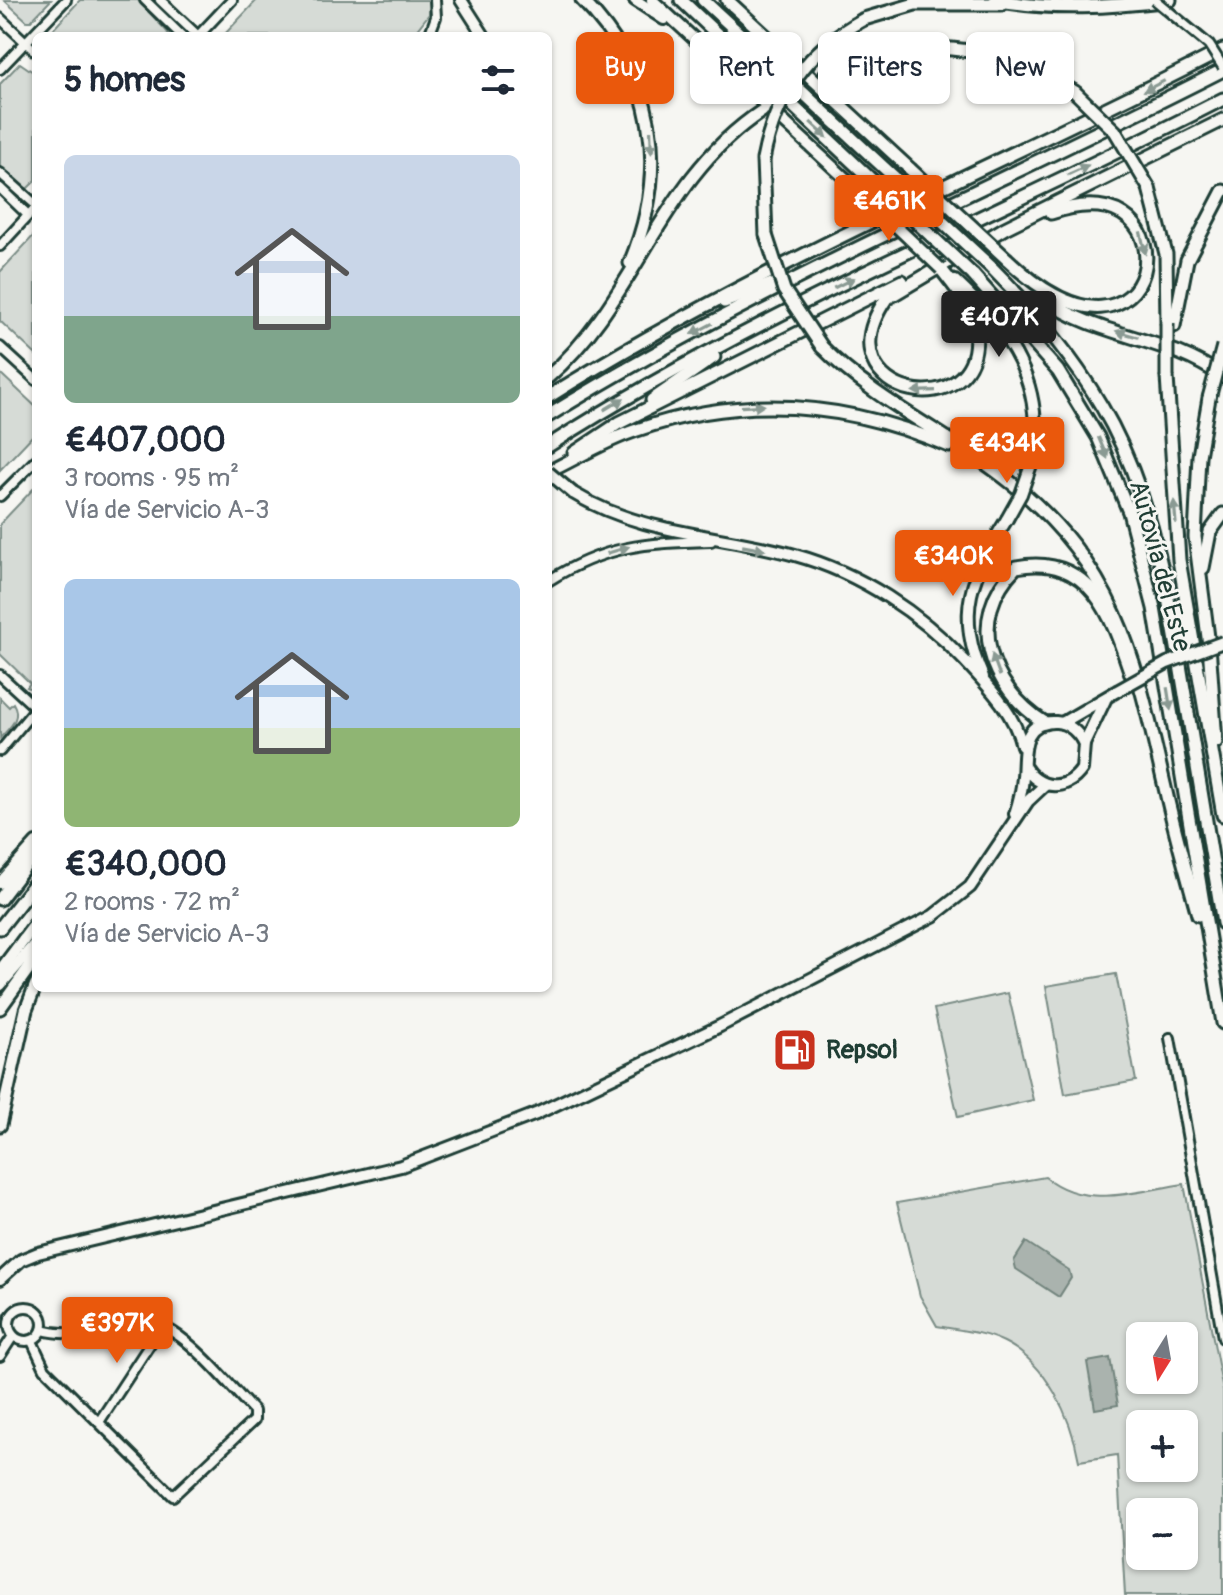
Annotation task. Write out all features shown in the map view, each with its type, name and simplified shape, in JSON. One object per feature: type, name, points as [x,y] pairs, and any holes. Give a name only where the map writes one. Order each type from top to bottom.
[{"type":"highway","points":[[582,0],[623,48],[650,121],[652,172],[647,204],[633,255],[619,289]]},
{"type":"highway","name":"Autovía del Este","points":[[681,0],[973,275],[1058,371],[1098,437],[1129,512],[1154,608],[1223,1023]]},
{"type":"highway","name":"Autovía del Este","points":[[703,0],[991,267],[1070,357],[1113,426],[1145,504],[1172,618],[1223,923]]},
{"type":"highway","points":[[727,0],[1029,280],[1076,307],[1096,309],[1114,306],[1134,292],[1144,273],[1146,251],[1140,230],[1129,216],[1103,205],[1076,204],[1005,228]]},
{"type":"highway","points":[[734,0],[750,20]]},
{"type":"highway","points":[[995,0],[1022,5]]},
{"type":"highway","points":[[1170,0],[1123,6],[915,4],[864,19],[840,32],[804,66],[774,117],[763,160],[766,235],[784,290],[822,347],[862,383],[1014,485],[1057,525],[1089,564],[1110,598],[1133,653],[1199,921],[1209,940]]},
{"type":"highway","points":[[950,48],[999,56],[1049,76],[1075,92],[1115,131],[1149,188],[1166,254],[1170,324],[1169,398],[1179,560],[1223,815]]},
{"type":"highway","points":[[552,394],[643,337],[795,258],[1223,50]]},
{"type":"highway","points":[[552,414],[603,382],[810,270],[1223,69]]},
{"type":"highway","points":[[552,443],[624,398],[818,296],[1223,99]]},
{"type":"highway","points":[[552,373],[594,327],[667,209],[699,165],[732,131],[762,111]]},
{"type":"highway","points":[[942,266],[966,303],[975,326],[974,352],[964,374],[950,386],[914,393],[894,386],[872,359],[869,336],[876,315],[886,299],[1005,228],[1223,120]]},
{"type":"highway","points":[[1170,324],[1187,260],[1223,191]]},
{"type":"highway","points":[[619,423],[824,317],[942,266]]},
{"type":"highway","points":[[643,337],[810,270]]},
{"type":"highway","points":[[1029,280],[1037,293],[1061,310],[1203,362],[1223,377]]},
{"type":"highway","points":[[552,468],[700,365],[818,296]]},
{"type":"highway","points":[[1218,782],[1209,645],[1195,537],[1199,456],[1209,398],[1223,346]]},
{"type":"highway","points":[[552,469],[634,431],[689,414],[773,405],[860,414],[918,433],[975,457]]},
{"type":"highway","points":[[1201,589],[1210,532],[1223,514]]},
{"type":"highway","points":[[1045,723],[1009,693],[994,666],[989,638],[988,614],[994,595],[1016,567],[1037,563],[1070,570],[1094,591],[1111,621],[1153,732]]},
{"type":"highway","points":[[0,899],[32,857]]},
{"type":"highway","points":[[0,928],[32,887]]},
{"type":"highway","points":[[0,971],[32,928]]},
{"type":"highway","points":[[0,985],[32,948]]},
{"type":"highway","points":[[0,1008],[32,964]]},
{"type":"highway","points":[[0,1125],[33,992]]},
{"type":"main road","points":[[461,0],[481,32]]},
{"type":"main road","points":[[635,0],[690,39]]},
{"type":"main road","points":[[652,0],[690,37]]},
{"type":"main road","points":[[763,104],[978,302],[1007,339],[1024,369],[1036,412],[1032,462],[1021,494],[978,569],[968,612],[974,657],[987,685]]},
{"type":"main road","points":[[552,475],[573,493],[600,509],[628,520],[714,541],[795,555],[876,589],[928,627],[987,685],[1015,722],[1024,766],[1012,824]]},
{"type":"main road","points":[[1062,723],[1167,663],[1223,642]]},
{"type":"main road","points":[[1024,766],[1029,775],[1045,785],[1066,784],[1078,775],[1085,761],[1084,744],[1106,699]]},
{"type":"main road","points":[[1022,746],[1028,735],[1045,723],[1062,723],[1071,727],[1084,744]]},
{"type":"main road","points":[[0,1279],[21,1260],[38,1253],[401,1166],[536,1114],[720,1026],[933,916],[970,887],[1012,824],[1045,785]]},
{"type":"main road","points":[[0,883],[32,847]]},
{"type":"street","points":[[36,32],[66,0]]},
{"type":"street","points":[[145,0],[178,32]]},
{"type":"street","points":[[160,0],[194,32]]},
{"type":"street","points":[[202,32],[232,0]]},
{"type":"street","points":[[430,32],[436,17],[435,0]]},
{"type":"street","points":[[1155,0],[1209,45],[1223,69]]},
{"type":"street","points":[[0,18],[32,48]]},
{"type":"street","points":[[0,69],[32,37]]},
{"type":"street","points":[[0,173],[32,202]]},
{"type":"street","points":[[0,188],[28,215]]},
{"type":"street","points":[[0,246],[32,210]]},
{"type":"street","points":[[0,347],[32,376]]},
{"type":"street","points":[[0,496],[32,464]]},
{"type":"street","points":[[552,579],[580,562],[639,543],[714,541]]},
{"type":"street","points":[[0,675],[32,704]]},
{"type":"street","points":[[0,751],[32,713]]},
{"type":"street","points":[[1170,1038],[1223,1338]]},
{"type":"street","points":[[31,1308],[42,1319],[42,1330],[32,1341],[22,1341],[4,1327],[15,1311],[31,1308]]},
{"type":"street","points":[[32,1341],[45,1369],[173,1496],[254,1420],[254,1411],[180,1336],[163,1324],[136,1321],[72,1335],[42,1330]]},
{"type":"street","points":[[99,1422],[163,1324]]},
{"type":"street","points":[[0,1356],[13,1336]]},
{"type":"shaded area","points":[[4,0],[51,0],[31,21],[27,21]]},
{"type":"shaded area","points":[[80,0],[138,0],[167,32],[51,32]]},
{"type":"shaded area","points":[[257,0],[431,0],[429,14],[415,32],[227,32]]},
{"type":"shaded area","points":[[20,63],[32,71],[32,184],[28,188],[23,188],[0,166],[0,84]]},
{"type":"shaded area","points":[[32,237],[32,351],[0,321],[0,272]]},
{"type":"shaded area","points":[[0,373],[32,403],[32,436],[0,470]]},
{"type":"shaded area","points":[[32,490],[32,689],[27,687],[30,683],[0,654],[0,524]]},
{"type":"shaded area","points":[[0,698],[9,707],[13,703],[16,713],[14,722],[0,738]]},
{"type":"shaded area","points":[[1116,974],[1136,1081],[1065,1094],[1046,986]]},
{"type":"shaded area","points":[[1008,993],[1033,1100],[958,1117],[934,1009]]},
{"type":"shaded area","points":[[1045,1177],[1061,1187],[1094,1196],[1130,1194],[1184,1184],[1223,1391],[1223,1595],[1125,1595],[1117,1455],[1079,1461],[1063,1410],[1045,1377],[1033,1363],[1004,1342],[937,1326],[920,1296],[897,1203]]},
{"type":"shaded area","points":[[1026,1242],[1069,1270],[1071,1278],[1059,1297],[1016,1269],[1014,1261]]},
{"type":"shaded area","points":[[1110,1358],[1118,1405],[1095,1409],[1087,1362]]},
{"type":"place","name":"Repsol","points":[[795,1050]]}]
